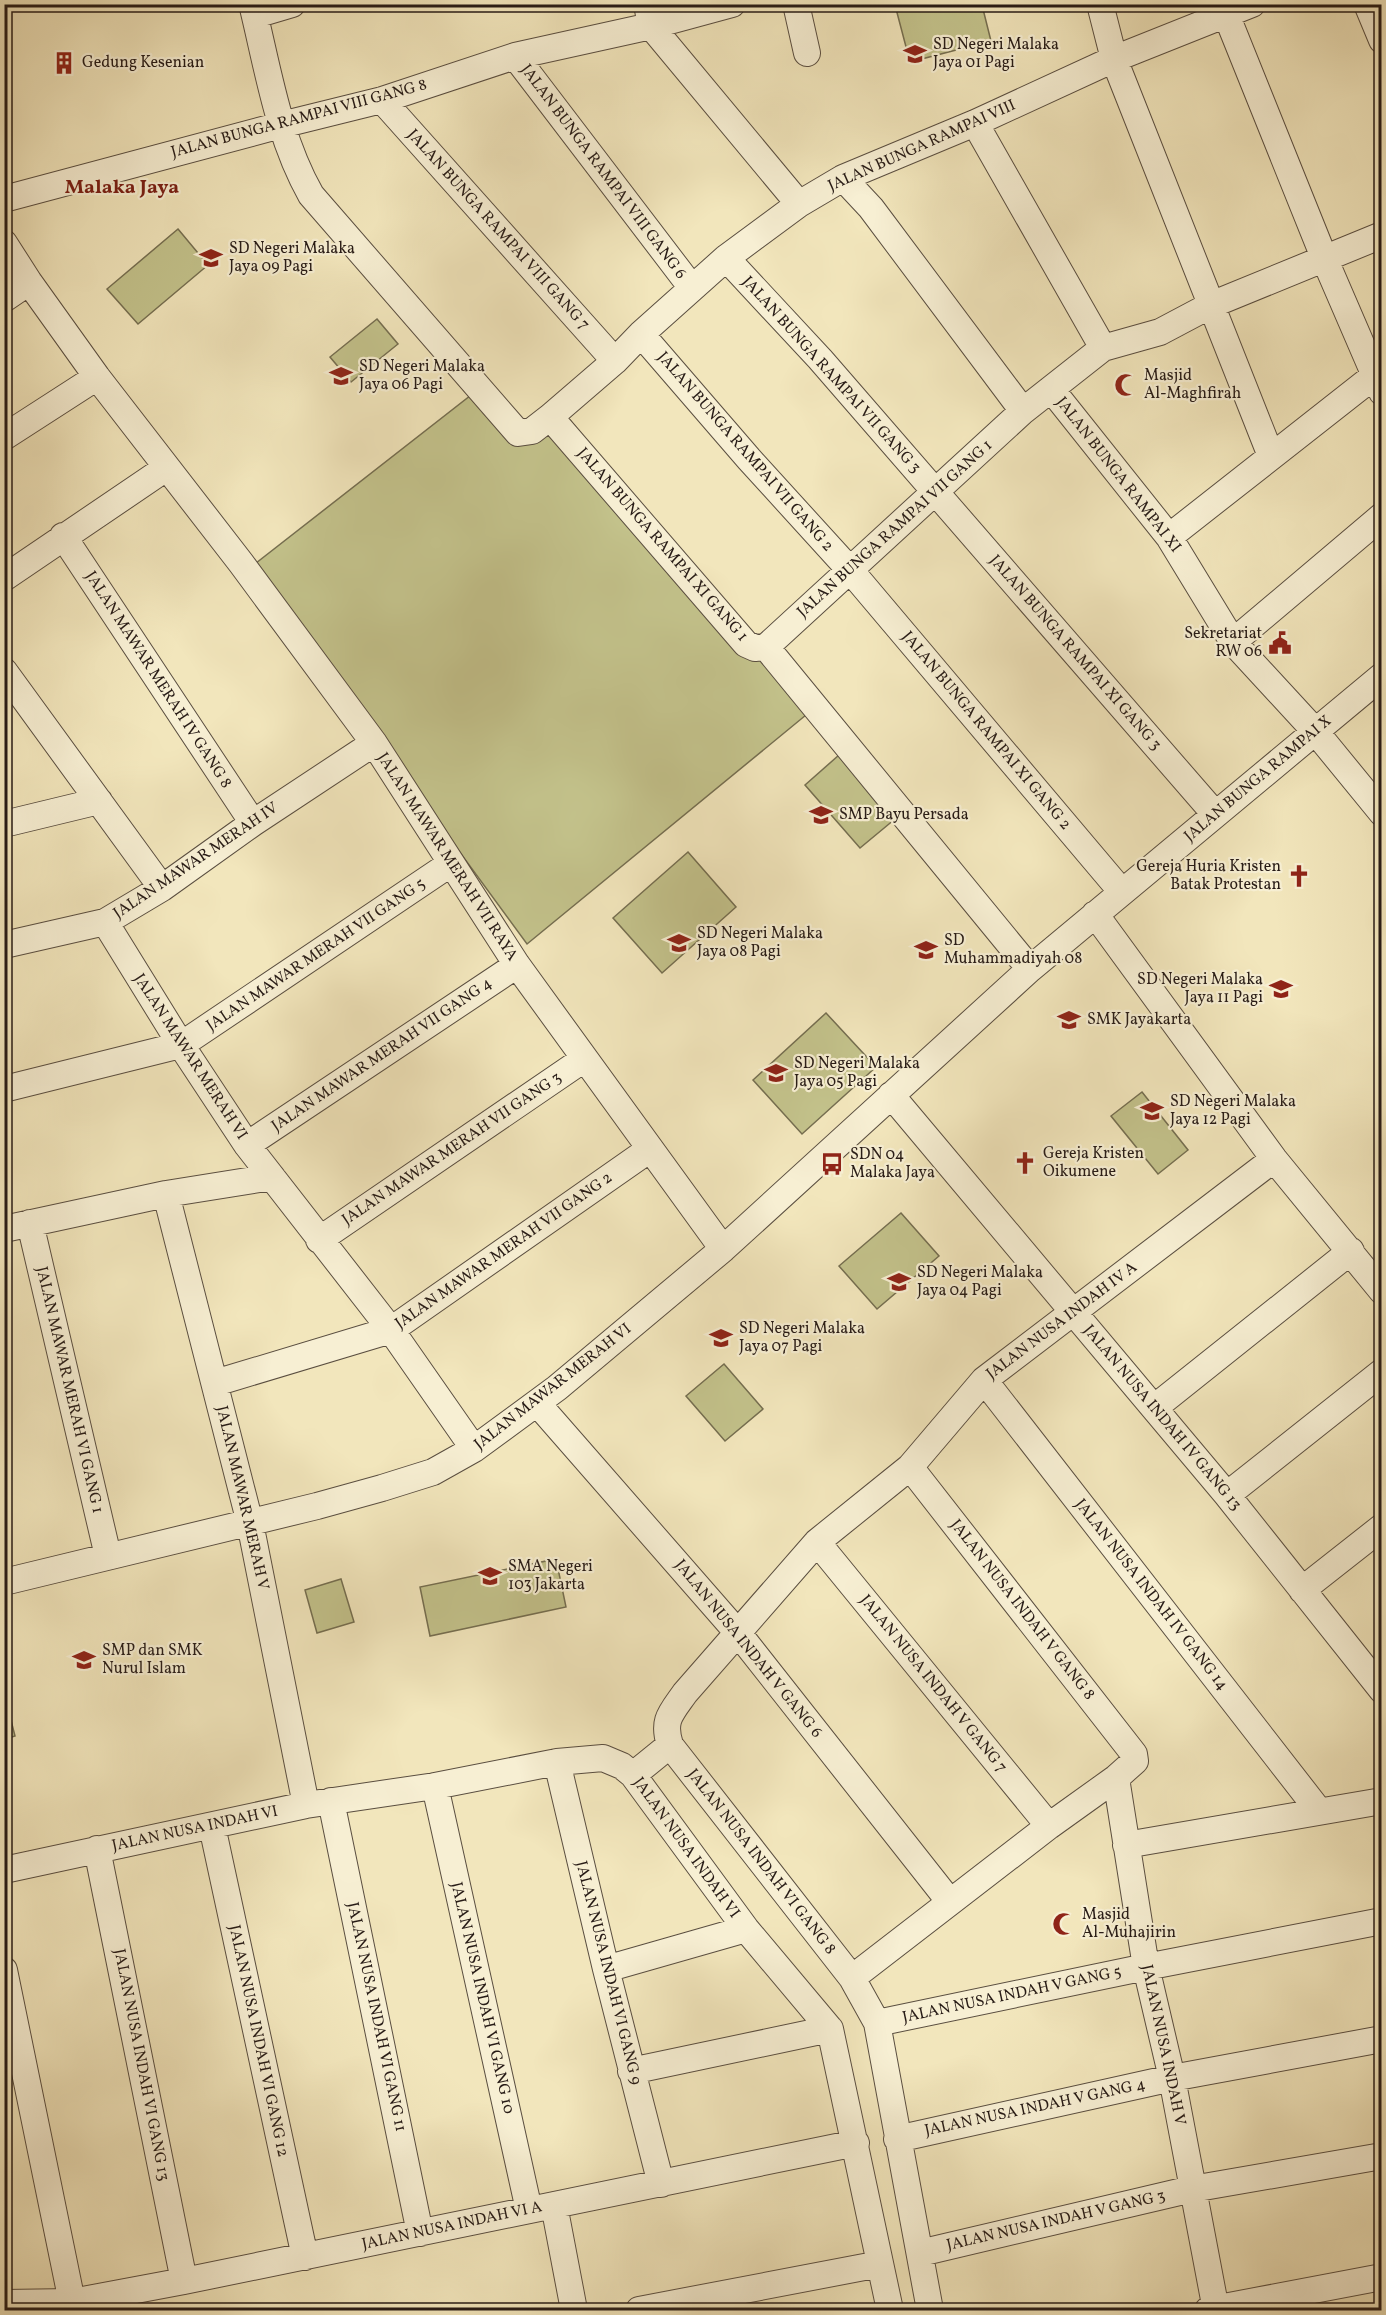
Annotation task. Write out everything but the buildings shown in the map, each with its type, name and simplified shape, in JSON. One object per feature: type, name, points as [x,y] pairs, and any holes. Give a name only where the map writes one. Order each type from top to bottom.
[{"type":"street","points":[[281,125],[254,10],[292,4]]},
{"type":"street","name":"JALAN BUNGA RAMPAI VIII GANG 8","points":[[4,199],[382,100],[649,15],[732,4]]},
{"type":"street","points":[[796,4],[807,52]]},
{"type":"street","points":[[1100,4],[1114,59],[1271,456]]},
{"type":"street","name":"JALAN BUNGA RAMPAI VIII","points":[[281,125],[299,174],[311,195],[518,433],[525,434],[550,417],[615,361],[641,334],[726,258],[799,204],[843,178],[975,123],[1223,10],[1252,4]]},
{"type":"street","points":[[1367,4],[1382,40]]},
{"type":"street","points":[[1169,537],[1271,456],[1378,384],[1223,10]]},
{"type":"street","points":[[649,15],[799,204]]},
{"type":"street","name":"JALAN BUNGA RAMPAI VIII GANG 6","points":[[515,56],[692,288]]},
{"type":"street","name":"JALAN BUNGA RAMPAI VIII GANG 7","points":[[382,100],[615,361]]},
{"type":"street","points":[[975,123],[1103,348],[1160,332],[1211,305],[1382,235]]},
{"type":"street","points":[[843,178],[871,208],[1023,411]]},
{"type":"street","name":"JALAN MAWAR MERAH VII RAYA","points":[[4,243],[97,377],[242,563],[374,743],[450,864],[518,965],[723,1249]]},
{"type":"street","name":"JALAN BUNGA RAMPAI VII GANG 3","points":[[726,258],[820,359],[936,492]]},
{"type":"street","points":[[4,299],[29,282]]},
{"type":"street","name":"JALAN BUNGA RAMPAI VII GANG 2","points":[[641,334],[748,459],[850,570]]},
{"type":"street","name":"JALAN BUNGA RAMPAI VII GANG 1","points":[[766,647],[1023,411],[1103,348]]},
{"type":"street","points":[[4,437],[97,377]]},
{"type":"street","name":"JALAN BUNGA RAMPAI XI","points":[[1051,389],[1169,537],[1233,642],[1315,731],[1382,813]]},
{"type":"street","name":"JALAN BUNGA RAMPAI XI GANG 1","points":[[550,417],[746,644],[755,648],[766,647],[1030,969]]},
{"type":"street","points":[[4,578],[166,468]]},
{"type":"street","name":"JALAN BUNGA RAMPAI XI GANG 3","points":[[936,492],[1215,814]]},
{"type":"street","points":[[1233,642],[1382,516]]},
{"type":"street","name":"JALAN MAWAR MERAH IV GANG 8","points":[[63,536],[253,823]]},
{"type":"street","name":"JALAN BUNGA RAMPAI XI GANG 2","points":[[850,570],[1122,892]]},
{"type":"street","points":[[4,671],[12,696],[99,801],[162,888]]},
{"type":"street","name":"JALAN BUNGA RAMPAI X","points":[[891,1095],[1030,969],[1382,676]]},
{"type":"street","name":"JALAN MAWAR MERAH IV","points":[[4,945],[105,922],[162,888],[253,823],[374,743]]},
{"type":"street","points":[[4,824],[99,801]]},
{"type":"street","name":"JALAN MAWAR MERAH VII GANG 5","points":[[181,1045],[450,864]]},
{"type":"street","points":[[1095,914],[1274,1159],[1382,1291]]},
{"type":"street","name":"JALAN MAWAR MERAH VI","points":[[105,922],[181,1045],[247,1145],[391,1330],[474,1449]]},
{"type":"street","name":"JALAN MAWAR MERAH VII GANG 4","points":[[247,1145],[518,965]]},
{"type":"street","points":[[4,1089],[181,1045]]},
{"type":"street","name":"JALAN MAWAR MERAH VII GANG 3","points":[[319,1240],[584,1059]]},
{"type":"street","name":"JALAN MAWAR MERAH VI","points":[[4,1582],[317,1506],[433,1472],[474,1449],[537,1403],[723,1249],[891,1095]]},
{"type":"street","name":"JALAN NUSA INDAH IV GANG 13","points":[[891,1095],[1227,1495],[1302,1590],[1378,1676]]},
{"type":"street","name":"JALAN MAWAR MERAH VII GANG 2","points":[[215,1383],[391,1330],[650,1149]]},
{"type":"street","name":"JALAN NUSA INDAH IV A","points":[[666,1749],[666,1731],[670,1714],[685,1693],[817,1542],[910,1467],[984,1380],[1274,1159]]},
{"type":"street","points":[[4,1229],[166,1194],[272,1177]]},
{"type":"street","name":"JALAN MAWAR MERAH V","points":[[166,1194],[250,1523],[306,1805]]},
{"type":"street","name":"JALAN MAWAR MERAH VI GANG 1","points":[[30,1223],[108,1556]]},
{"type":"street","points":[[1154,1408],[1351,1251]]},
{"type":"street","points":[[1227,1495],[1382,1372]]},
{"type":"street","name":"JALAN NUSA INDAH IV GANG 14","points":[[984,1380],[1319,1811]]},
{"type":"street","name":"JALAN NUSA INDAH V GANG 6","points":[[537,1403],[738,1633],[950,1902]]},
{"type":"street","name":"JALAN NUSA INDAH V GANG 8","points":[[910,1467],[1134,1754],[1135,1761],[1116,1778]]},
{"type":"street","points":[[1302,1590],[1382,1527]]},
{"type":"street","name":"JALAN NUSA INDAH V GANG 7","points":[[817,1542],[1049,1826]]},
{"type":"street","points":[[638,1772],[666,1749]]},
{"type":"street","name":"JALAN NUSA INDAH VI GANG 8","points":[[666,1749],[852,1978],[877,2023],[930,2310]]},
{"type":"street","name":"JALAN NUSA INDAH VI","points":[[4,1870],[306,1805],[435,1786],[557,1762],[603,1758],[638,1772],[746,1929],[830,2029],[890,2310]]},
{"type":"street","name":"JALAN NUSA INDAH VI GANG 9","points":[[557,1762],[606,1970],[661,2184]]},
{"type":"street","points":[[852,1978],[1049,1826],[1116,1778]]},
{"type":"street","name":"JALAN NUSA INDAH V","points":[[1116,1778],[1146,1967],[1172,2078],[1213,2310]]},
{"type":"street","name":"JALAN NUSA INDAH VI GANG 10","points":[[435,1786],[542,2208],[574,2310]]},
{"type":"street","points":[[1126,1845],[1382,1801]]},
{"type":"street","name":"JALAN NUSA INDAH VI GANG 11","points":[[331,1802],[420,2233]]},
{"type":"street","name":"JALAN NUSA INDAH VI GANG 12","points":[[212,1826],[305,2256]]},
{"type":"street","name":"JALAN NUSA INDAH VI GANG 13","points":[[97,1849],[184,2281]]},
{"type":"street","name":"JALAN NUSA INDAH V GANG 5","points":[[877,2023],[1382,1921]]},
{"type":"street","points":[[606,1970],[746,1929]]},
{"type":"street","points":[[4,1970],[57,2305]]},
{"type":"street","points":[[631,2071],[830,2029]]},
{"type":"street","name":"JALAN NUSA INDAH V GANG 4","points":[[897,2139],[1172,2078],[1382,2039]]},
{"type":"street","name":"JALAN NUSA INDAH VI A","points":[[4,2303],[57,2305],[856,2143]]},
{"type":"street","name":"JALAN NUSA INDAH V GANG 3","points":[[920,2253],[1192,2189],[1382,2156]]},
{"type":"street","points":[[639,2310],[880,2264]]},
{"type":"street","points":[[1213,2310],[1382,2277]]},
{"type":"shaded area","points":[[895,5],[982,5],[991,41],[910,62]]},
{"type":"shaded area","points":[[178,229],[208,265],[138,324],[107,289]]},
{"type":"shaded area","points":[[377,319],[398,344],[351,382],[330,357]]},
{"type":"shaded area","points":[[475,392],[523,441],[562,410],[806,715],[527,944],[251,567]]},
{"type":"shaded area","points":[[839,755],[895,819],[860,848],[805,785]]},
{"type":"shaded area","points":[[688,852],[736,907],[662,973],[613,918]]},
{"type":"shaded area","points":[[826,1013],[876,1067],[802,1134],[753,1080]]},
{"type":"shaded area","points":[[1142,1092],[1188,1150],[1158,1174],[1111,1116]]},
{"type":"shaded area","points":[[901,1213],[939,1256],[877,1309],[839,1266]]},
{"type":"shaded area","points":[[724,1364],[763,1409],[725,1441],[686,1396]]},
{"type":"shaded area","points":[[556,1559],[566,1607],[430,1636],[420,1587]]},
{"type":"shaded area","points":[[341,1579],[354,1622],[317,1633],[305,1590]]},
{"type":"shaded area","points":[[4,1693],[15,1736],[5,1739],[4,1739]]},
{"type":"place","name":"SD Negeri Malaka Jaya 01 Pagi","points":[[915,54]]},
{"type":"place","name":"Gedung Kesenian","points":[[64,63]]},
{"type":"place","name":"SD Negeri Malaka Jaya 09 Pagi","points":[[211,258]]},
{"type":"place","name":"SD Negeri Malaka Jaya 06 Pagi","points":[[341,376]]},
{"type":"place","name":"Masjid Al-Maghfirah","points":[[1126,385]]},
{"type":"place","name":"Sekretariat RW 06","points":[[1280,643]]},
{"type":"place","name":"SMP Bayu Persada","points":[[821,815]]},
{"type":"place","name":"Gereja Huria Kristen Batak Protestan","points":[[1299,876]]},
{"type":"place","name":"SD Negeri Malaka Jaya 08 Pagi","points":[[679,943]]},
{"type":"place","name":"SD Muhammadiyah 08","points":[[926,950]]},
{"type":"place","name":"SD Negeri Malaka Jaya 11 Pagi","points":[[1281,989]]},
{"type":"place","name":"SMK Jayakarta","points":[[1069,1020]]},
{"type":"place","name":"SD Negeri Malaka Jaya 05 Pagi","points":[[776,1073]]},
{"type":"place","name":"SD Negeri Malaka Jaya 12 Pagi","points":[[1152,1111]]},
{"type":"place","name":"Gereja Kristen Oikumene","points":[[1025,1163]]},
{"type":"place","name":"SDN 04 Malaka Jaya","points":[[832,1164]]},
{"type":"place","name":"SD Negeri Malaka Jaya 04 Pagi","points":[[899,1282]]},
{"type":"place","name":"SD Negeri Malaka Jaya 07 Pagi","points":[[721,1338]]},
{"type":"place","name":"SMA Negeri 103 Jakarta","points":[[490,1576]]},
{"type":"place","name":"SMP dan SMK Nurul Islam","points":[[84,1660]]},
{"type":"place","name":"Masjid Al-Muhajirin","points":[[1064,1924]]},
{"type":"district","name":"Malaka Jaya","points":[[122,188]]}]
